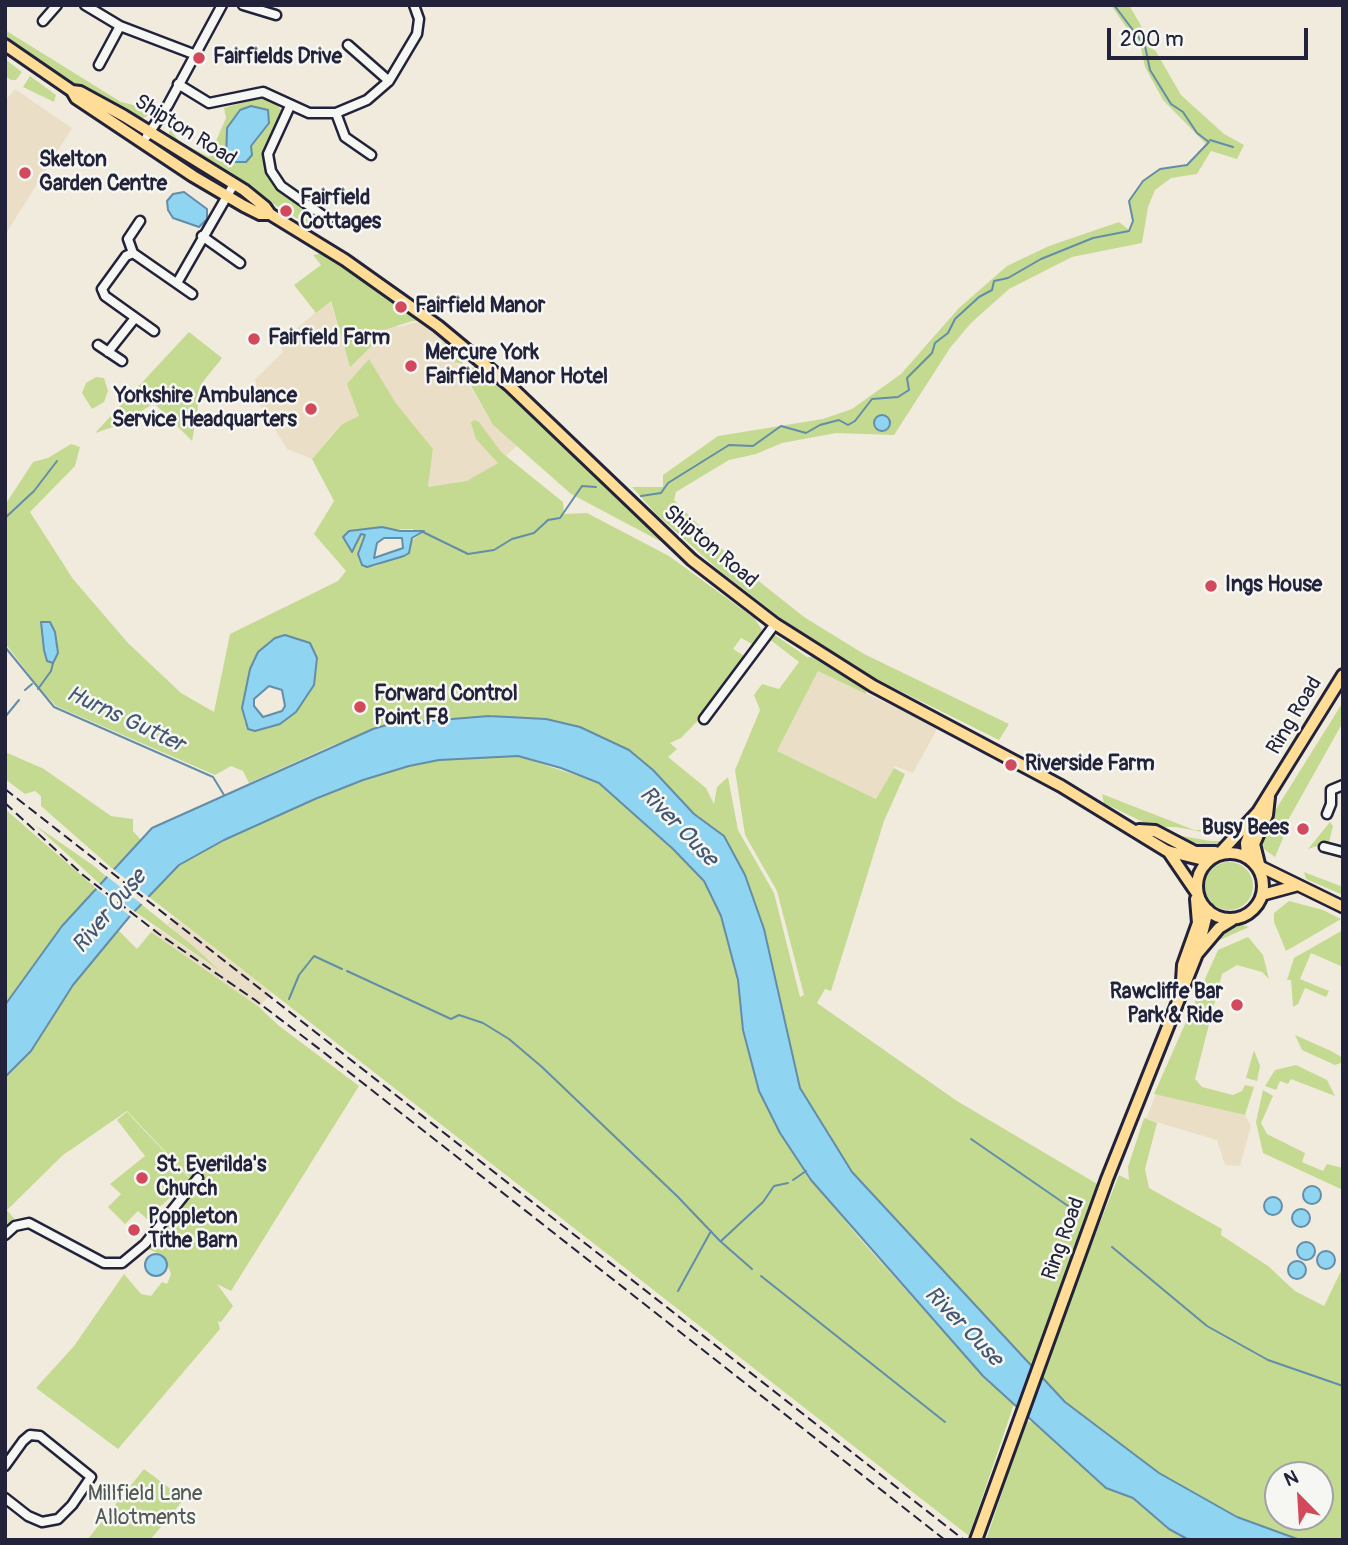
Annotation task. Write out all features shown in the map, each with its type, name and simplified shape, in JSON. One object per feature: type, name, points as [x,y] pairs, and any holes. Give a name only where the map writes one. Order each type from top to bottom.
[{"type":"highway","points":[[5,45],[72,91]]},
{"type":"highway","name":"Shipton Road","points":[[72,91],[80,92],[150,131],[234,184],[265,207],[270,214],[345,260],[476,356],[692,560],[775,624],[873,686],[1061,786],[1136,830],[1167,850],[1198,895]]},
{"type":"highway","name":"Shipton Road","points":[[72,91],[76,98],[226,196],[260,214],[270,214]]},
{"type":"highway","name":"Ring Road","points":[[1218,854],[1258,812],[1343,675]]},
{"type":"highway","points":[[1218,854],[1199,873],[1198,895],[1208,911],[1221,918],[1235,919],[1253,910],[1262,895],[1262,876],[1254,863],[1254,844],[1267,815],[1270,794]]},
{"type":"highway","name":"Ring Road","points":[[1254,863],[1246,843],[1258,812]]},
{"type":"highway","points":[[1136,830],[1155,831],[1195,852],[1233,853],[1254,863]]},
{"type":"highway","name":"Shipton Road","points":[[1167,850],[1218,854]]},
{"type":"highway","points":[[1182,987],[1183,965],[1199,915],[1191,883]]},
{"type":"highway","name":"Ring Road","points":[[976,1540],[1070,1278],[1197,954],[1208,911]]},
{"type":"highway","name":"Ring Road","points":[[1197,954],[1219,928],[1235,919]]},
{"type":"main road","points":[[1254,863],[1343,907]]},
{"type":"main road","points":[[1262,895],[1296,886]]},
{"type":"street","points":[[43,21],[57,5]]},
{"type":"street","points":[[85,5],[120,26],[196,55]]},
{"type":"street","points":[[142,142],[196,55],[222,5]]},
{"type":"street","points":[[243,5],[276,15]]},
{"type":"street","points":[[178,84],[209,103],[263,92],[309,113],[336,113],[367,100],[389,81],[417,34],[419,19],[414,5]]},
{"type":"street","points":[[99,65],[120,26]]},
{"type":"street","points":[[348,45],[389,81]]},
{"type":"street","points":[[290,106],[268,154],[271,171],[281,186],[328,219]]},
{"type":"street","points":[[336,113],[345,137],[371,155]]},
{"type":"street","points":[[177,283],[234,184]]},
{"type":"street","points":[[140,221],[128,239],[133,254],[192,294]]},
{"type":"street","points":[[202,236],[240,263]]},
{"type":"street","points":[[133,254],[126,256],[102,289],[105,296],[154,331]]},
{"type":"street","points":[[108,352],[135,318]]},
{"type":"street","points":[[99,345],[122,361]]},
{"type":"street","points":[[704,719],[775,624]]},
{"type":"street","points":[[1327,814],[1331,804],[1331,790],[1343,785]]},
{"type":"street","points":[[1330,845],[1343,852]]},
{"type":"street","points":[[5,1235],[15,1226],[29,1223],[104,1263],[122,1263],[133,1255],[198,1178]]},
{"type":"street","points":[[5,1466],[23,1441],[30,1435],[40,1436],[101,1482]]},
{"type":"street","points":[[5,1498],[42,1522],[58,1518],[78,1498],[91,1477]]},
{"type":"shaded area","name":"Skelton Garden Centre","points":[[15,89],[72,128],[5,235],[5,101]]},
{"type":"shaded area","points":[[330,300],[350,366],[382,336],[381,331],[393,325],[399,327],[420,321],[438,332],[493,425],[517,446],[491,469],[464,483],[428,487],[433,449],[395,402],[341,424],[312,459],[287,449],[259,404],[255,379],[283,352],[280,343]]},
{"type":"shaded area","points":[[818,671],[938,727],[913,773],[895,766],[876,799],[777,751]]},
{"type":"shaded area","points":[[174,917],[272,993],[259,1007],[151,932],[155,927],[215,968],[167,924]]},
{"type":"shaded area","points":[[1156,1094],[1245,1115],[1251,1126],[1240,1166],[1225,1165],[1217,1140],[1146,1119]]},
{"type":"green space","points":[[1111,5],[1129,5],[1181,95],[1224,134],[1244,145],[1237,159],[1211,151],[1197,174],[1171,178],[1155,190],[1148,207],[1142,243],[1072,257],[1009,289],[971,323],[950,348],[894,435],[836,433],[782,443],[756,454],[729,460],[676,492],[674,500],[736,563],[804,617],[864,654],[1009,724],[999,740],[854,668],[778,616],[720,571],[656,514],[632,487],[663,487],[663,475],[718,436],[823,419],[852,409],[901,374],[959,308],[1007,266],[1049,246],[1119,222],[1129,230],[1133,221],[1129,201],[1143,181],[1160,169],[1187,165],[1206,144],[1163,100],[1145,67],[1141,49]]},
{"type":"green space","points":[[5,30],[121,102],[158,111],[141,119],[132,117],[83,92],[5,39]]},
{"type":"green space","points":[[5,59],[22,72],[16,80],[5,76]]},
{"type":"green space","points":[[30,76],[56,95],[54,102],[23,87]]},
{"type":"green space","points":[[266,96],[283,111],[265,160],[269,178],[323,224],[318,231],[176,145],[169,134],[170,129],[179,141],[209,157],[226,118],[224,108]],"holes":[[[251,106],[268,110],[269,123],[251,146],[227,148],[227,128],[234,117]]]},
{"type":"green space","points":[[324,253],[438,332],[420,321],[381,331],[382,336],[350,367],[331,301],[316,313],[294,285],[321,265],[313,255]]},
{"type":"green space","points":[[189,332],[222,358],[202,383],[192,441],[154,403],[122,424],[95,433]]},
{"type":"green space","points":[[438,332],[464,354],[462,364],[454,362]]},
{"type":"green space","points":[[369,359],[395,402],[433,449],[428,487],[467,481],[498,463],[476,439],[471,423],[474,420],[479,422],[501,452],[563,502],[564,514],[587,513],[669,556],[754,618],[762,630],[754,645],[741,638],[733,649],[746,657],[707,711],[681,738],[670,743],[677,749],[668,757],[706,788],[714,804],[717,787],[728,777],[738,830],[774,893],[800,997],[804,995],[777,891],[745,835],[735,770],[760,710],[754,695],[762,684],[779,689],[799,662],[768,638],[772,633],[866,691],[866,694],[818,671],[777,751],[876,799],[894,768],[905,774],[884,821],[831,991],[825,989],[817,1003],[957,1101],[1099,1185],[1062,1284],[1074,1288],[1119,1175],[1129,1180],[1128,1167],[1144,1118],[1157,1123],[1145,1169],[1149,1188],[1222,1229],[1221,1235],[1268,1266],[1295,1291],[1324,1306],[1343,1267],[1343,1540],[1300,1540],[1275,1531],[1334,1531],[1334,1461],[1264,1461],[1264,1527],[1237,1517],[1159,1473],[1065,1402],[983,1317],[852,1172],[800,1088],[764,929],[745,875],[724,836],[694,814],[653,770],[629,750],[390,724],[333,745],[249,783],[243,771],[231,766],[215,775],[56,706],[5,643],[5,505],[33,462],[48,458],[71,444],[80,447],[75,466],[30,512],[73,579],[128,643],[181,693],[214,712],[230,634],[338,581],[346,571],[314,534],[334,501],[312,459],[342,424],[359,416],[347,384]],"holes":[[[412,529],[422,533],[410,542],[408,553],[373,567],[361,543],[368,530]],[[258,652],[296,712],[245,723],[242,708]]]},
{"type":"green space","points":[[476,366],[483,367],[673,548],[571,494],[493,425],[466,377],[469,370]]},
{"type":"green space","points":[[96,377],[104,378],[108,391],[104,402],[92,409],[82,393],[86,383]]},
{"type":"green space","points":[[1343,702],[1343,722],[1282,831],[1283,838],[1275,857],[1260,846],[1274,821],[1273,814]]},
{"type":"green space","points":[[5,752],[44,769],[111,816],[133,819],[133,831],[141,840],[114,870],[41,806],[41,796],[35,791],[25,794],[5,779]]},
{"type":"green space","points":[[480,756],[518,756],[599,783],[673,849],[704,881],[721,916],[738,980],[743,1030],[759,1091],[780,1133],[811,1180],[861,1240],[983,1376],[1014,1404],[969,1536],[148,896],[179,865],[224,840],[315,799],[409,766]]},
{"type":"green space","points":[[1102,794],[1194,830],[1232,830],[1220,844],[1199,848],[1176,835],[1211,841],[1222,841],[1224,836],[1176,827],[1153,827],[1104,803]]},
{"type":"green space","points":[[5,809],[97,889],[62,926],[5,1005]]},
{"type":"green space","points":[[1330,822],[1333,826],[1329,842],[1308,849]]},
{"type":"green space","points":[[35,825],[94,866],[107,877],[100,884]]},
{"type":"green space","points":[[1229,862],[1246,869],[1253,886],[1246,903],[1229,910],[1212,903],[1205,886],[1212,869]]},
{"type":"green space","points":[[1304,872],[1343,887],[1343,895],[1306,879]]},
{"type":"green space","points":[[1289,901],[1323,910],[1341,919],[1286,951],[1274,922],[1274,913]]},
{"type":"green space","points":[[141,904],[192,945],[220,971],[134,911]]},
{"type":"green space","points":[[1239,924],[1249,927],[1220,940],[1217,938]]},
{"type":"green space","points":[[118,930],[137,949],[151,932],[259,1007],[278,1025],[359,1086],[231,1291],[217,1284],[233,1306],[221,1322],[218,1321],[220,1329],[118,1449],[36,1388],[74,1346],[124,1274],[141,1294],[151,1296],[162,1282],[167,1284],[171,1274],[163,1255],[145,1248],[161,1238],[176,1246],[163,1231],[204,1176],[191,1179],[127,1111],[63,1155],[7,1210],[15,1220],[5,1229],[5,1077],[31,1051],[73,985]]},
{"type":"green space","points":[[1343,930],[1343,967],[1311,953],[1300,979],[1329,991],[1326,997],[1305,988],[1298,1004],[1293,1007],[1291,980],[1287,980],[1294,958]]},
{"type":"green space","points":[[1248,937],[1263,955],[1269,979],[1262,972],[1237,965],[1222,974],[1195,1079],[1202,1087],[1233,1095],[1242,1091],[1245,1085],[1254,1087],[1245,1115],[1154,1094],[1218,950]]},
{"type":"green space","points":[[1295,1035],[1331,1051],[1343,1058],[1343,1062],[1335,1065],[1302,1050]]},
{"type":"green space","points":[[1254,1050],[1260,1066],[1257,1081],[1246,1078]]},
{"type":"green space","points":[[1296,1065],[1327,1080],[1335,1096],[1291,1079],[1288,1084],[1280,1081],[1276,1090],[1265,1086],[1275,1070]]},
{"type":"green space","points":[[1263,1090],[1273,1096],[1261,1123],[1267,1134],[1305,1153],[1302,1162],[1323,1171],[1327,1164],[1343,1168],[1343,1190],[1263,1153],[1256,1122]]},
{"type":"green space","points":[[127,1112],[190,1179],[147,1219],[138,1211],[125,1224],[108,1207],[121,1194],[110,1184],[145,1156],[117,1120]]},
{"type":"green space","points":[[1026,1421],[1033,1422],[1106,1488],[1133,1498],[1169,1529],[1189,1540],[986,1540]]},
{"type":"green space","name":"Millfield Lane Allotments","points":[[144,1469],[184,1499],[150,1540],[87,1540]]},
{"type":"water","points":[[251,106],[268,110],[269,123],[251,146],[252,155],[246,162],[226,162],[227,128],[240,110]]},
{"type":"water","points":[[184,192],[207,209],[207,219],[199,227],[173,218],[168,210],[167,201],[173,194]]},
{"type":"water","points":[[882,415],[888,417],[888,429],[882,431],[876,429],[874,423],[876,417]]},
{"type":"water","points":[[382,527],[400,531],[424,531],[412,538],[409,553],[367,567],[362,565],[358,554],[365,535],[361,534],[352,552],[343,537],[349,531]],"holes":[[[384,538],[402,538],[403,548],[374,558],[377,543]]]},
{"type":"water","points":[[41,622],[50,622],[55,632],[58,653],[53,663],[47,661]]},
{"type":"water","points":[[285,635],[310,643],[317,658],[314,685],[296,712],[280,724],[255,731],[248,729],[242,708],[250,669],[258,652],[275,638]],"holes":[[[269,686],[282,690],[285,706],[282,711],[263,717],[254,706],[254,699]]]},
{"type":"water","name":"River Ouse","points":[[489,716],[546,719],[580,727],[629,750],[653,770],[694,814],[724,836],[745,875],[764,929],[800,1088],[852,1172],[1065,1402],[1159,1473],[1237,1517],[1264,1527],[1264,1531],[1275,1531],[1300,1540],[1189,1540],[1169,1529],[1133,1498],[1106,1488],[983,1376],[811,1180],[780,1133],[759,1091],[743,1030],[738,980],[721,916],[704,881],[673,849],[599,783],[561,768],[518,756],[439,760],[409,766],[315,799],[224,840],[179,865],[130,916],[73,985],[31,1051],[5,1077],[5,1005],[62,926],[152,828],[373,729],[390,724]]},
{"type":"water","points":[[1312,1186],[1318,1189],[1321,1195],[1318,1201],[1312,1204],[1306,1201],[1303,1195],[1306,1189]]},
{"type":"water","points":[[1273,1197],[1279,1200],[1282,1206],[1279,1212],[1273,1215],[1267,1212],[1264,1206],[1267,1200]]},
{"type":"water","points":[[1301,1209],[1307,1212],[1310,1218],[1307,1224],[1301,1227],[1295,1224],[1292,1218],[1295,1212]]},
{"type":"water","points":[[1306,1242],[1312,1245],[1315,1251],[1312,1257],[1306,1260],[1300,1257],[1297,1251],[1300,1245]]},
{"type":"water","points":[[1326,1251],[1332,1254],[1335,1260],[1332,1266],[1326,1269],[1320,1266],[1317,1260],[1320,1254]]},
{"type":"water","points":[[156,1254],[164,1257],[167,1265],[164,1273],[156,1276],[148,1273],[145,1265],[148,1257]]},
{"type":"water","points":[[1297,1261],[1303,1264],[1306,1270],[1303,1276],[1297,1279],[1291,1276],[1288,1270],[1291,1264]]},
{"type":"pier","points":[[112,868],[151,899],[144,906],[104,874]]},
{"type":"pier","points":[[97,882],[137,913],[133,918],[94,887]]},
{"type":"waterway","points":[[641,496],[661,493],[668,483],[729,445],[753,446],[781,426],[806,433],[820,425],[839,420],[848,425],[855,421],[872,399],[898,397],[909,390],[907,378],[932,353],[935,343],[948,333],[955,319],[979,297],[992,290],[994,281],[1008,278],[1041,259],[1093,238],[1129,231],[1133,221],[1129,201],[1143,181],[1160,169],[1187,165],[1209,142],[1197,133],[1183,112],[1171,104],[1150,70],[1145,46],[1114,5]]},
{"type":"waterway","points":[[1210,140],[1233,147]]},
{"type":"waterway","points":[[5,518],[34,491],[57,461]]},
{"type":"waterway","points":[[423,532],[468,554],[494,550],[512,539],[534,533],[548,520],[560,518],[582,486],[596,487]]},
{"type":"waterway","name":"Hurns Gutter","points":[[5,647],[54,707],[213,777],[224,795]]},
{"type":"waterway","points":[[38,689],[51,671],[53,663]]},
{"type":"waterway","points":[[25,690],[32,684]]},
{"type":"waterway","points":[[5,717],[19,700]]},
{"type":"waterway","points":[[289,999],[299,975],[314,956],[342,969]]},
{"type":"waterway","points":[[347,971],[451,1019],[459,1015],[483,1023],[509,1039],[542,1067],[752,1269]]},
{"type":"waterway","points":[[971,1139],[1071,1208]]},
{"type":"waterway","points":[[793,1180],[806,1171]]},
{"type":"waterway","points":[[721,1241],[763,1202],[774,1186],[788,1183]]},
{"type":"waterway","points":[[678,1291],[711,1231]]},
{"type":"waterway","points":[[1112,1247],[1207,1326],[1268,1360],[1343,1386]]},
{"type":"waterway","points":[[761,1276],[945,1422]]},
{"type":"railway","points":[[5,789],[964,1540]]},
{"type":"railway","points":[[5,803],[83,875],[159,934],[255,1000],[322,1051],[945,1540]]},
{"type":"place","name":"Fairfields Drive","points":[[199,58]]},
{"type":"place","name":"Skelton Garden Centre","points":[[25,173]]},
{"type":"place","name":"Fairfield Cottages","points":[[286,211]]},
{"type":"place","name":"Fairfield Manor","points":[[401,307]]},
{"type":"place","name":"Fairfield Farm","points":[[254,339]]},
{"type":"place","name":"Mercure York Fairfield Manor Hotel","points":[[411,366]]},
{"type":"place","name":"Yorkshire Ambulance Service Headquarters","points":[[311,409]]},
{"type":"place","name":"Ings House","points":[[1211,586]]},
{"type":"place","name":"Forward Control Point F8","points":[[360,707]]},
{"type":"place","name":"Riverside Farm","points":[[1011,765]]},
{"type":"place","name":"Busy Bees","points":[[1303,829]]},
{"type":"place","name":"Rawcliffe Bar Park & Ride","points":[[1237,1005]]},
{"type":"place","name":"St. Everilda's Church","points":[[142,1178]]},
{"type":"place","name":"Poppleton Tithe Barn","points":[[134,1230]]}]
